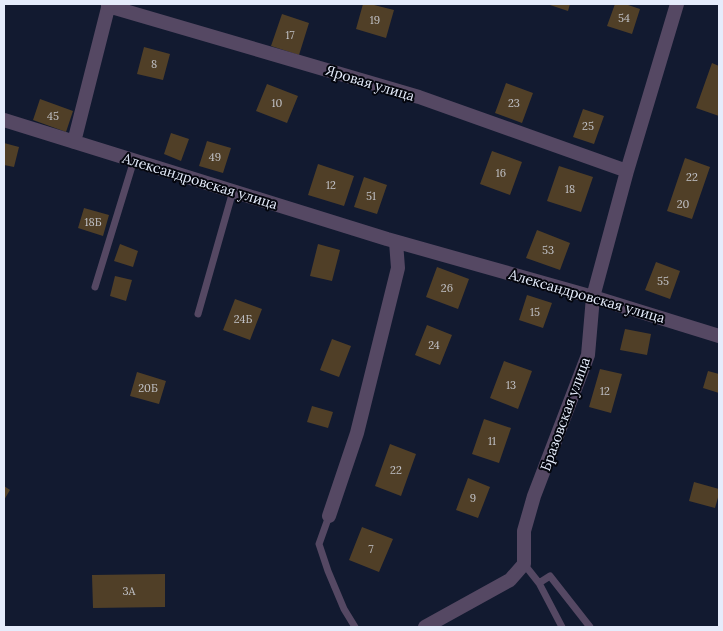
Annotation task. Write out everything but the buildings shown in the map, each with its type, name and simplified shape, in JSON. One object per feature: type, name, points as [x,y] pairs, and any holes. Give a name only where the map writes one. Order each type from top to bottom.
[{"type":"street","name":"Бразовская улица","points":[[524,564],[524,531],[534,496],[588,356],[593,297],[627,171],[677,4]]},
{"type":"street","name":"Яровая улица","points":[[109,5],[419,97],[627,171]]},
{"type":"street","points":[[74,142],[109,5]]},
{"type":"street","name":"Александровская улица","points":[[4,120],[396,242],[593,297],[719,336]]},
{"type":"street","points":[[329,516],[357,433],[394,286],[398,268],[396,242]]},
{"type":"street","points":[[425,627],[510,580],[524,564]]},
{"type":"lane","points":[[95,287],[134,160]]},
{"type":"lane","points":[[198,314],[233,191]]},
{"type":"lane","points":[[329,516],[319,544],[344,609],[356,627]]},
{"type":"lane","points":[[524,564],[539,583],[562,627]]},
{"type":"lane","points":[[539,583],[550,576],[590,627]]}]
